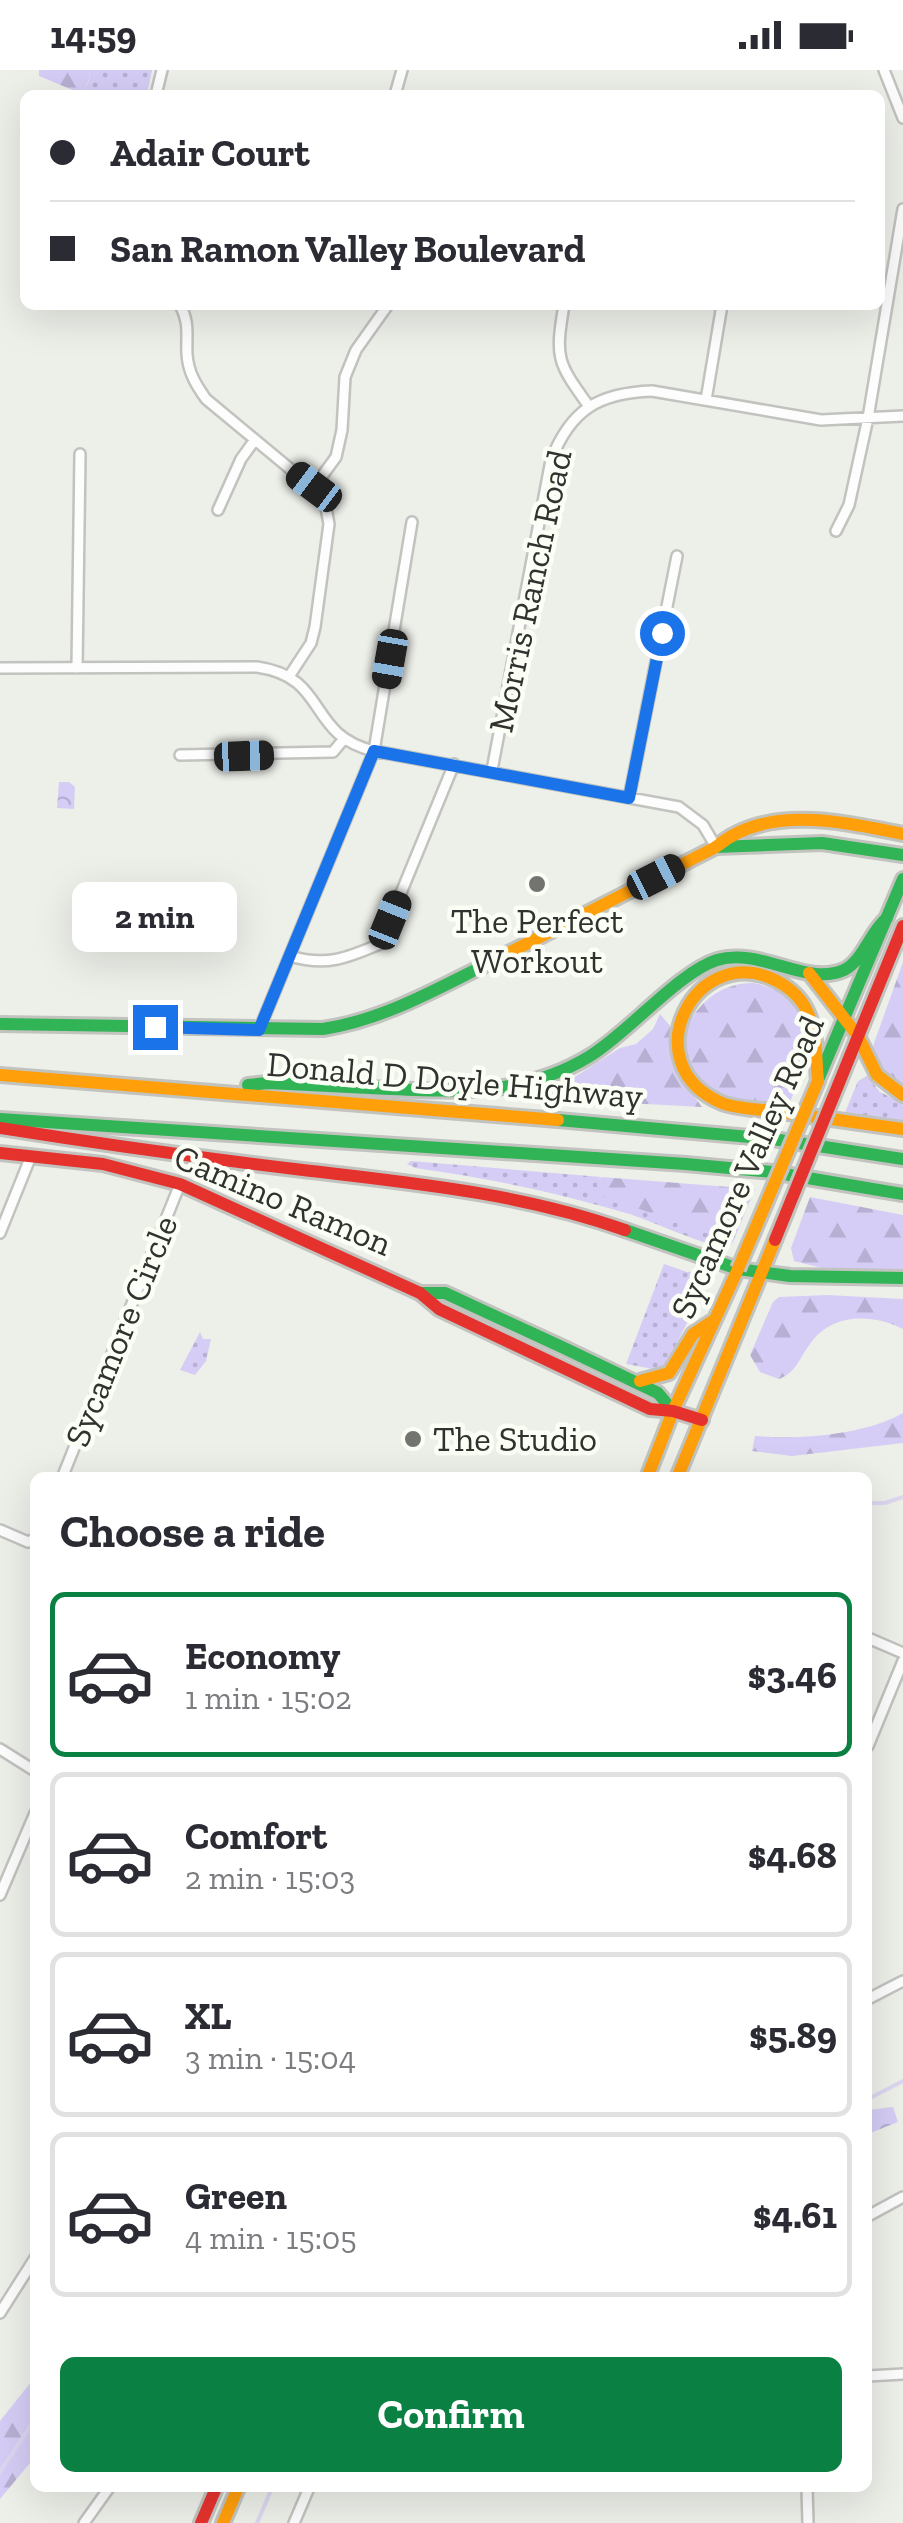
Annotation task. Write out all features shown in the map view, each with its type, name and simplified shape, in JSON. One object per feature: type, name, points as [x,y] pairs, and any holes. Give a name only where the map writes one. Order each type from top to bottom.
[{"type":"main road","points":[[0,1024],[259,1030],[340,1027],[401,1008],[716,847],[735,832],[775,823],[860,824],[903,834]]},
{"type":"main road","points":[[716,847],[743,851],[778,844],[842,844],[903,855]]},
{"type":"main road","name":"Sycamore Valley Road","points":[[648,1472],[903,879]]},
{"type":"main road","points":[[219,1089],[268,1083],[464,1092],[517,1088],[580,1064],[622,1034],[684,980],[716,960],[748,955],[772,958],[808,973],[835,974],[851,966],[871,929],[887,918]]},
{"type":"main road","name":"Sycamore Valley Road","points":[[680,1472],[903,926]]},
{"type":"main road","points":[[818,1081],[814,1031],[801,1000],[776,980],[746,973],[713,980],[697,992],[678,1025],[677,1058],[684,1074],[696,1089],[724,1104],[903,1130]]},
{"type":"main road","points":[[808,973],[846,1017],[877,1075],[903,1094]]},
{"type":"main road","name":"Donald D Doyle Highway","points":[[0,1074],[219,1089],[724,1134],[903,1159]]},
{"type":"main road","name":"Donald D Doyle Highway","points":[[0,1119],[686,1164],[772,1172],[903,1194]]},
{"type":"main road","points":[[0,1128],[142,1151],[470,1190],[583,1215],[738,1269],[790,1276],[903,1278]]},
{"type":"main road","name":"Camino Ramon","points":[[0,1153],[103,1164],[180,1184],[420,1292],[438,1309],[634,1402],[702,1420]]},
{"type":"main road","name":"Camino Ramon","points":[[420,1292],[445,1293],[633,1381],[658,1393],[673,1411]]},
{"type":"main road","points":[[633,1381],[656,1380],[674,1370],[692,1334],[713,1321]]},
{"type":"main road","points":[[201,2523],[214,2492]]},
{"type":"main road","points":[[222,2523],[236,2492]]},
{"type":"street","points":[[884,70],[903,118]]},
{"type":"street","points":[[836,531],[848,505],[868,418],[903,210]]},
{"type":"street","points":[[182,310],[189,327],[186,354],[192,379],[206,400],[324,497],[328,524],[311,643],[290,675]]},
{"type":"street","points":[[314,487],[336,456],[346,376],[356,350],[384,310]]},
{"type":"street","points":[[563,310],[557,349],[562,369],[588,404]]},
{"type":"street","points":[[706,400],[721,310]]},
{"type":"street","name":"Morris Ranch Road","points":[[492,770],[551,460],[558,441],[588,404],[627,392],[652,390],[821,420],[903,416]]},
{"type":"street","points":[[218,510],[241,459],[254,441]]},
{"type":"street","points":[[77,668],[80,454]]},
{"type":"street","points":[[259,1030],[374,751],[412,522]]},
{"type":"street","points":[[629,798],[677,556]]},
{"type":"street","points":[[0,668],[257,666],[290,675],[300,683],[343,740],[374,751],[686,809],[704,825],[716,847]]},
{"type":"street","points":[[180,756],[333,752],[343,740]]},
{"type":"street","points":[[290,956],[313,963],[347,958],[380,944],[454,764]]},
{"type":"street","points":[[0,1233],[32,1156]]},
{"type":"street","name":"Sycamore Circle","points":[[64,1472],[180,1184]]},
{"type":"street","points":[[0,1530],[30,1541]]},
{"type":"street","points":[[872,1640],[903,1653]]},
{"type":"street","points":[[872,1736],[903,1661]]},
{"type":"street","points":[[0,1750],[30,1768]]},
{"type":"street","points":[[0,1895],[30,1825]]},
{"type":"street","points":[[872,1997],[903,1981]]},
{"type":"street","points":[[872,2214],[903,2197]]},
{"type":"street","points":[[0,2314],[30,2266]]},
{"type":"street","points":[[872,2376],[903,2374]]},
{"type":"street","points":[[84,2523],[107,2492]]},
{"type":"street","points":[[294,2523],[307,2492]]},
{"type":"street","points":[[807,2492],[808,2523]]},
{"type":"green space","points":[[39,70],[89,70],[90,78],[84,90],[72,90],[39,76]]},
{"type":"green space","points":[[89,70],[152,70],[148,90],[84,90],[90,79]]},
{"type":"green space","points":[[59,782],[75,787],[74,809],[57,808]]},
{"type":"green space","points":[[903,962],[903,1085],[884,1069],[873,1046]]},
{"type":"green space","points":[[754,983],[777,991],[802,1016],[805,1049],[789,1105],[746,1101],[715,1091],[692,1070],[685,1053],[691,1019],[702,1005],[734,985]]},
{"type":"green space","points":[[660,1014],[671,1027],[681,1079],[702,1107],[571,1100],[573,1078],[620,1048],[636,1044],[653,1029]]},
{"type":"green space","points":[[867,1076],[880,1092],[903,1103],[903,1123],[844,1115],[858,1081]]},
{"type":"green space","points":[[573,1078],[571,1100],[517,1098],[519,1094]]},
{"type":"green space","points":[[411,1161],[601,1177],[733,1242],[728,1248],[719,1247],[600,1205],[521,1186],[415,1168],[407,1164]]},
{"type":"green space","points":[[601,1177],[755,1189],[733,1242],[600,1195],[597,1185]]},
{"type":"green space","points":[[810,1197],[903,1215],[903,1270],[822,1268],[794,1261],[791,1248]]},
{"type":"green space","points":[[664,1264],[687,1272],[698,1271],[696,1276],[703,1278],[704,1290],[665,1366],[653,1369],[626,1364]]},
{"type":"green space","points":[[779,1297],[903,1299],[903,1329],[878,1320],[840,1321],[819,1334],[785,1376],[779,1379],[760,1372],[750,1355],[773,1302]]},
{"type":"green space","points":[[200,1332],[203,1339],[211,1339],[206,1361],[195,1375],[180,1370]]},
{"type":"green space","points":[[903,1413],[903,1443],[792,1456],[752,1451],[755,1436],[831,1434],[870,1426]]},
{"type":"green space","points":[[893,2107],[898,2122],[872,2132],[872,2110]]},
{"type":"green space","points":[[30,2383],[30,2463],[0,2499],[0,2421]]},
{"type":"waterway","points":[[872,1503],[903,1497]]},
{"type":"waterway","points":[[872,2097],[903,2081]]},
{"type":"waterway","points":[[0,2472],[30,2427]]},
{"type":"waterway","points":[[257,2523],[270,2492]]},
{"type":"traffic: fast","points":[[716,847],[822,843],[903,855]]},
{"type":"traffic: fast","points":[[818,1080],[903,879]]},
{"type":"traffic: fast","points":[[248,1085],[468,1090],[542,1078],[605,1046],[686,977],[717,960],[750,958],[799,971],[829,974],[851,966],[887,918]]},
{"type":"traffic: fast","points":[[0,1024],[323,1029],[385,1012],[483,966]]},
{"type":"traffic: fast","points":[[0,1119],[686,1164],[772,1172],[903,1194]]},
{"type":"traffic: fast","points":[[558,1120],[773,1139],[903,1159]]},
{"type":"traffic: fast","points":[[625,1230],[738,1269],[790,1276],[903,1278]]},
{"type":"traffic: fast","points":[[421,1293],[445,1293],[564,1348],[658,1393],[673,1411]]},
{"type":"traffic: slow","points":[[483,966],[758,825],[806,820],[903,834]]},
{"type":"traffic: slow","points":[[818,1081],[815,1038],[808,1013],[795,994],[777,981],[748,973],[721,977],[700,991],[685,1012],[678,1036],[681,1062],[695,1085],[722,1103],[903,1129]]},
{"type":"traffic: slow","points":[[809,973],[858,1036],[877,1075],[903,1095]]},
{"type":"traffic: slow","points":[[0,1075],[558,1120]]},
{"type":"traffic: slow","points":[[738,1269],[818,1081]]},
{"type":"traffic: slow","points":[[679,1472],[775,1240]]},
{"type":"traffic: slow","points":[[649,1472],[738,1269]]},
{"type":"traffic: slow","points":[[640,1381],[669,1373],[693,1334],[711,1322]]},
{"type":"traffic: slow","points":[[223,2523],[236,2492]]},
{"type":"traffic: jam","points":[[850,1056],[903,926]]},
{"type":"traffic: jam","points":[[775,1240],[850,1056]]},
{"type":"traffic: jam","points":[[0,1128],[466,1191],[546,1207],[625,1230]]},
{"type":"traffic: jam","points":[[0,1153],[103,1164],[180,1184],[420,1293],[439,1309],[650,1409],[702,1420]]},
{"type":"traffic: jam","points":[[201,2523],[214,2492]]},
{"type":"place","name":"The Perfect Workout","points":[[537,884]]},
{"type":"place","name":"The Studio","points":[[413,1439]]},
{"type":"route","points":[[155,1027],[259,1030],[374,751],[629,798],[662,633]]}]
